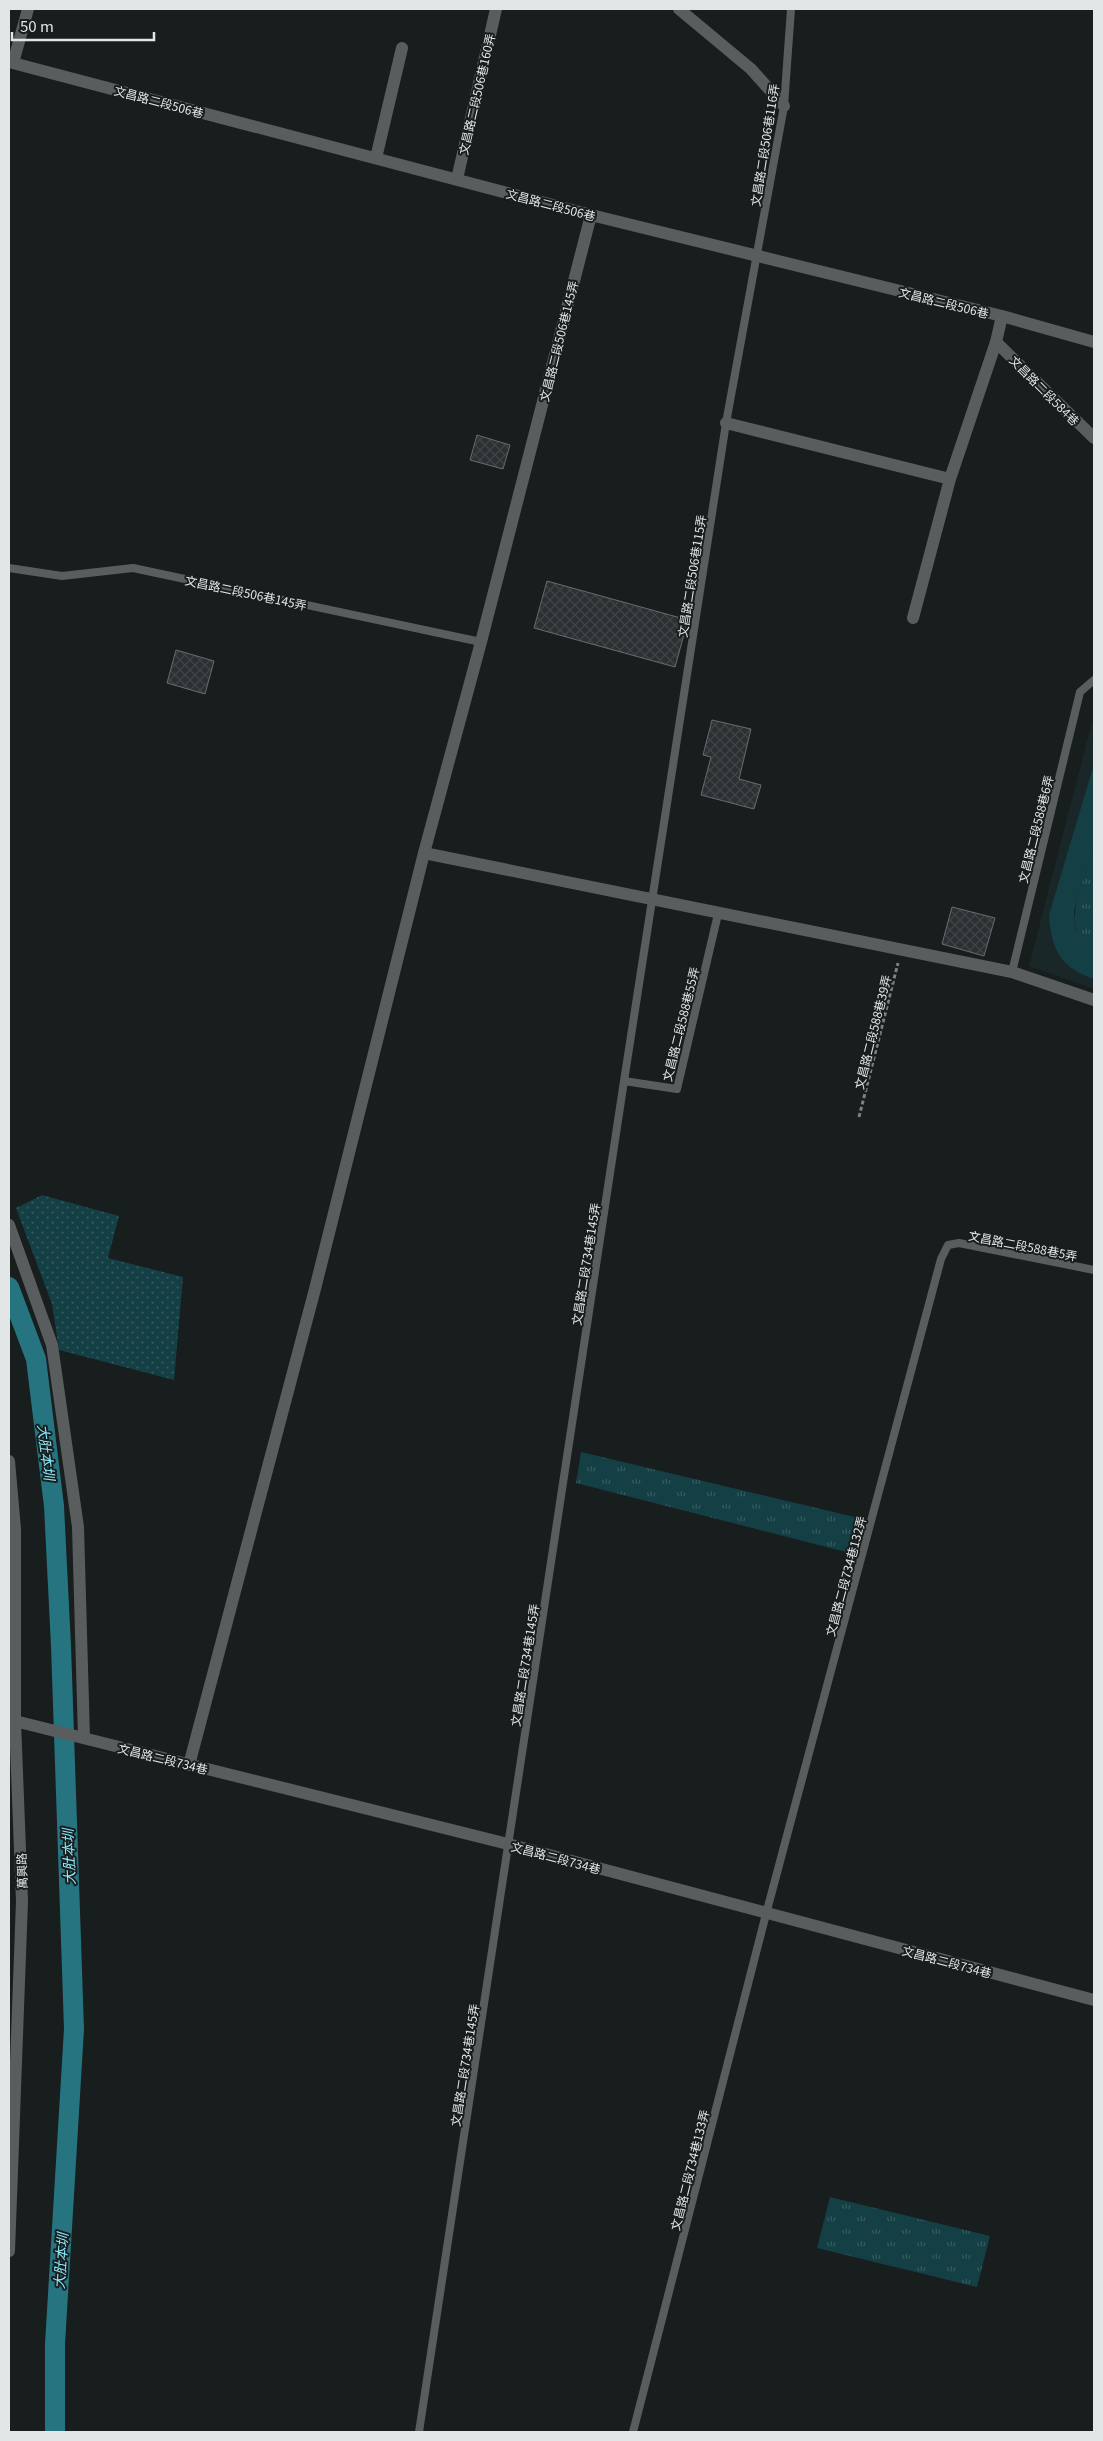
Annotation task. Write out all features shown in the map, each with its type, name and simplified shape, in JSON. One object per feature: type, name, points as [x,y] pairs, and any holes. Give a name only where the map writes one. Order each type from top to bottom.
[{"type":"street","points":[[11,63],[28,9]]},
{"type":"street","name":"文昌路二段506巷160弄","points":[[457,179],[496,9]]},
{"type":"street","points":[[679,9],[751,69],[784,106]]},
{"type":"street","points":[[376,158],[402,48]]},
{"type":"street","name":"文昌路二段506巷","points":[[11,63],[591,215],[1002,316],[1094,342]]},
{"type":"street","name":"文昌路二段506巷145弄","points":[[188,1765],[315,1289],[424,853],[481,642],[591,215]]},
{"type":"street","points":[[913,618],[950,479],[996,342],[1002,316]]},
{"type":"street","name":"文昌路二段584巷","points":[[996,342],[1094,438]]},
{"type":"street","points":[[726,423],[950,479]]},
{"type":"street","points":[[424,853],[652,901],[1012,972],[1094,1000]]},
{"type":"street","points":[[9,1225],[52,1345],[78,1527],[84,1738]]},
{"type":"street","name":"萬興路","points":[[9,1461],[15,1529],[15,1721],[22,1900],[9,2251]]},
{"type":"street","name":"文昌路二段734巷","points":[[15,1721],[508,1844],[1094,2000]]},
{"type":"lane","name":"文昌路二段506巷116弄","points":[[756,255],[784,106],[791,9]]},
{"type":"lane","name":"文昌路二段506巷115弄","points":[[652,901],[726,423],[756,255]]},
{"type":"lane","name":"文昌路二段506巷145弄","points":[[9,568],[62,576],[133,568],[481,642]]},
{"type":"lane","name":"文昌路二段588巷6弄","points":[[1012,972],[1080,692],[1094,680]]},
{"type":"lane","name":"文昌路二段734巷145弄","points":[[419,2432],[652,901]]},
{"type":"lane","name":"文昌路二段588巷55弄","points":[[624,1081],[677,1089],[718,914]]},
{"type":"lane","name":"文昌路二段588巷5弄","points":[[948,1245],[960,1243],[1094,1270]]},
{"type":"lane","name":"文昌路二段734巷132弄","points":[[766,1914],[941,1259],[948,1245]]},
{"type":"lane","name":"文昌路二段734巷133弄","points":[[633,2432],[766,1914]]},
{"type":"path","name":"文昌路二段588巷39弄","points":[[859,1117],[901,950]]},
{"type":"shaded area","points":[[1094,714],[1094,989],[1029,966]]},
{"type":"green space","points":[[1094,764],[1094,845],[1074,910],[1075,930],[1082,944],[1094,956],[1094,979],[1073,969],[1060,956],[1052,938],[1049,915]]},
{"type":"green space","points":[[1094,845],[1094,956],[1083,947],[1077,934],[1075,920],[1080,888]]},
{"type":"green space","points":[[42,1195],[119,1216],[108,1258],[183,1277],[174,1380],[59,1350],[52,1304],[16,1208]]},
{"type":"green space","points":[[581,1452],[863,1519],[854,1554],[576,1483]]},
{"type":"green space","points":[[830,2197],[990,2236],[977,2287],[817,2248]]},
{"type":"building","points":[[477,435],[510,445],[503,469],[470,460]]},
{"type":"building","points":[[547,581],[688,620],[675,667],[534,628]]},
{"type":"building","points":[[176,650],[214,661],[205,694],[167,683]]},
{"type":"building","points":[[712,720],[751,729],[739,779],[761,785],[754,809],[701,795],[711,757],[703,755]]},
{"type":"building","points":[[952,907],[995,918],[984,956],[942,944]]},
{"type":"waterway","name":"大肚本圳","points":[[9,1287],[36,1359],[54,1506],[61,1646],[74,2029],[55,2344],[55,2432]]}]
